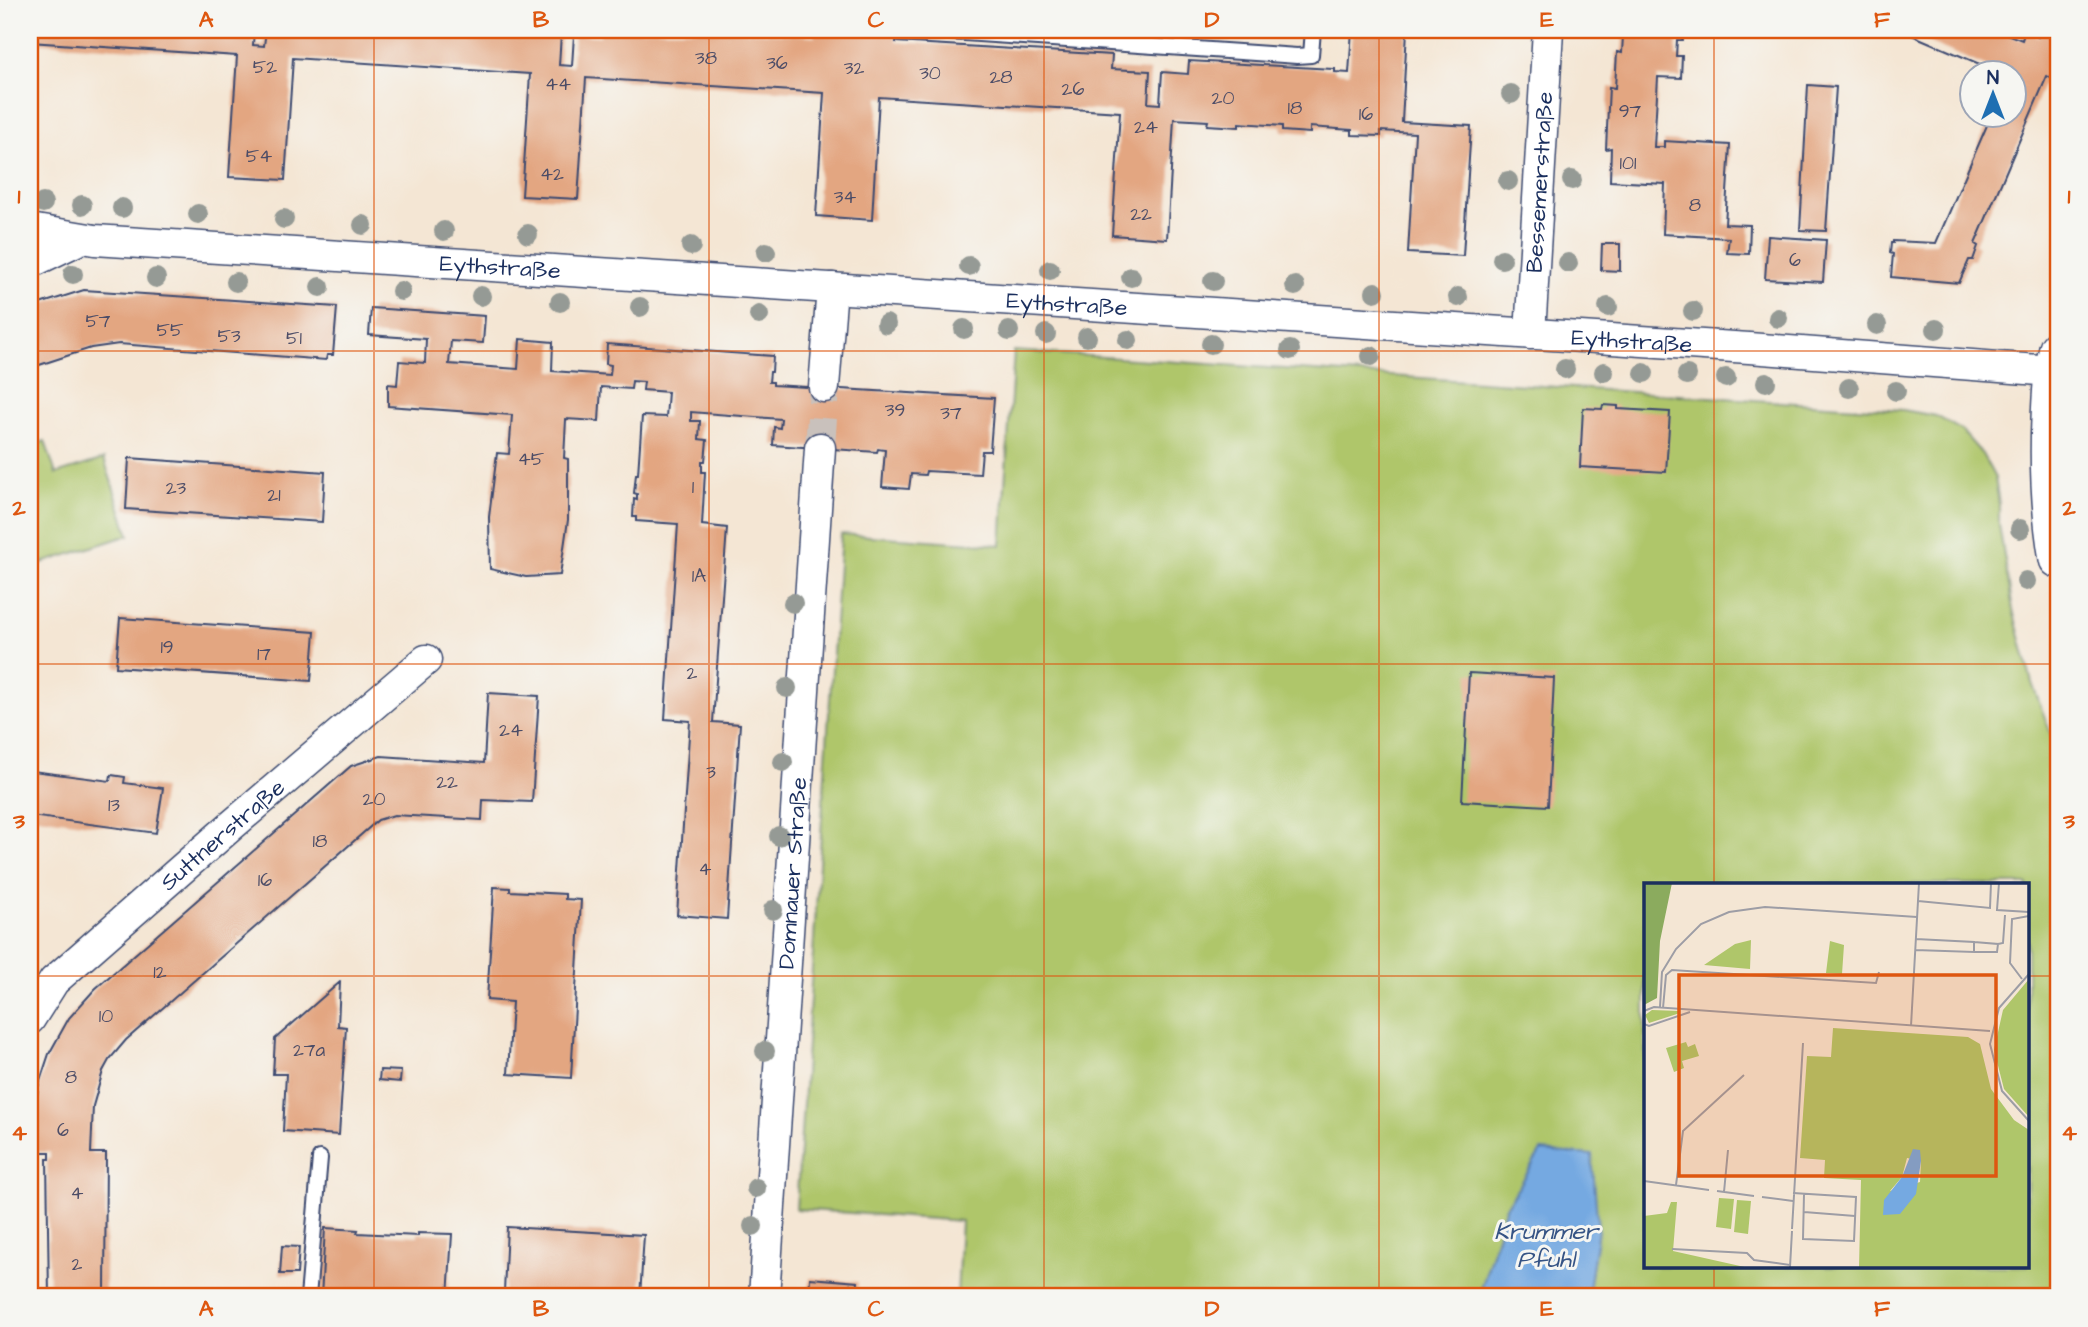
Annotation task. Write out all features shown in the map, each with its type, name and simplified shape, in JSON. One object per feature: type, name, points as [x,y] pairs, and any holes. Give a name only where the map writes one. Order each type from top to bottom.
[{"type":"street","name":"Bessemerstraße","points":[[1530,334],[1548,30]]},
{"type":"street","name":"Eythstraße","points":[[30,229],[80,239],[1777,350],[2055,360]]},
{"type":"street","points":[[30,264],[80,239]]},
{"type":"street","points":[[824,387],[832,288]]},
{"type":"street","points":[[2055,360],[2048,471],[2058,559]]},
{"type":"street","name":"Domnauer Straße","points":[[764,1297],[820,449]]},
{"type":"street","name":"Suttnerstraße","points":[[30,1019],[54,981],[68,968],[426,660]]},
{"type":"lane","points":[[920,30],[1297,56],[1311,54],[1313,30]]},
{"type":"lane","points":[[308,1297],[320,1158]]},
{"type":"green space","points":[[1014,351],[1903,410],[1936,416],[1961,430],[1982,454],[1995,478],[1999,525],[2013,610],[2032,683],[2058,753],[2058,1297],[1588,1297],[1598,1229],[1505,1209],[1479,1297],[957,1297],[961,1221],[796,1209],[841,534],[1001,545]]},
{"type":"green space","points":[[45,441],[56,474],[104,459],[129,535],[30,567],[30,446]]},
{"type":"water","name":"Krummer Pfuhl","points":[[1541,1151],[1592,1155],[1598,1229],[1588,1297],[1479,1297],[1505,1209]]},
{"type":"building","points":[[30,30],[254,30],[253,45],[264,46],[266,30],[521,30],[561,34],[559,65],[572,66],[574,35],[600,36],[601,30],[718,30],[815,36],[815,30],[897,32],[896,42],[1112,55],[1111,69],[1150,71],[1148,103],[1160,104],[1162,72],[1188,74],[1189,61],[1335,69],[1335,72],[1349,73],[1352,30],[1407,30],[1402,122],[1471,126],[1463,256],[1408,253],[1415,133],[1381,131],[1381,136],[1352,135],[1352,130],[1310,127],[1310,133],[1282,131],[1282,126],[1239,123],[1239,127],[1207,125],[1208,121],[1174,119],[1167,239],[1112,235],[1120,112],[879,97],[872,220],[816,216],[824,93],[586,78],[578,199],[522,196],[530,74],[293,58],[285,180],[229,177],[237,56],[30,42]]},
{"type":"building","points":[[1618,30],[1684,30],[1683,40],[1677,40],[1676,56],[1682,56],[1681,78],[1658,77],[1654,147],[1664,147],[1664,141],[1730,145],[1725,224],[1750,225],[1749,254],[1727,253],[1729,238],[1663,234],[1665,184],[1610,181],[1611,148],[1606,149],[1609,87],[1615,88],[1617,52],[1622,53],[1623,36],[1618,36]]},
{"type":"building","points":[[1900,30],[1996,30],[2022,40],[2025,31],[2038,37],[2045,30],[2058,30],[2058,49],[2053,62],[2056,64],[2051,78],[2047,76],[2028,120],[2028,60],[1970,60]]},
{"type":"building","points":[[1808,85],[1836,87],[1826,231],[1800,230]]},
{"type":"building","points":[[1985,130],[2024,130],[1975,244],[1978,246],[1973,260],[1969,260],[1959,283],[1891,277],[1893,254],[1890,253],[1893,241],[1936,243]]},
{"type":"building","points":[[1768,236],[1826,240],[1823,282],[1765,279]]},
{"type":"building","points":[[1602,244],[1620,244],[1620,271],[1601,270]]},
{"type":"building","points":[[84,290],[337,307],[333,355],[327,355],[326,360],[119,344],[91,348],[30,368],[30,307]]},
{"type":"building","points":[[371,308],[485,316],[483,343],[451,341],[449,364],[518,369],[520,339],[553,342],[552,371],[610,375],[611,365],[606,364],[607,344],[773,356],[769,382],[773,382],[773,385],[994,398],[990,451],[982,451],[980,474],[926,471],[925,475],[911,474],[909,489],[882,487],[885,450],[878,449],[877,452],[773,445],[774,427],[780,428],[781,419],[691,412],[691,421],[700,421],[699,439],[707,440],[705,461],[702,461],[702,472],[705,472],[702,525],[727,528],[713,722],[740,724],[727,919],[677,915],[690,721],[665,719],[678,524],[636,521],[636,517],[633,517],[634,499],[637,500],[637,494],[634,493],[642,416],[666,417],[668,392],[643,390],[644,382],[632,381],[631,389],[601,387],[599,421],[566,419],[564,458],[568,459],[568,520],[560,575],[526,577],[490,569],[489,517],[497,453],[509,454],[512,415],[388,406],[388,384],[397,385],[399,361],[425,363],[426,339],[369,335]]},
{"type":"building","points":[[1603,405],[1618,406],[1618,409],[1670,412],[1666,472],[1580,467],[1583,408],[1602,409]]},
{"type":"building","points":[[129,458],[325,472],[322,522],[126,509]]},
{"type":"building","points":[[120,618],[315,632],[311,681],[116,667]]},
{"type":"building","points":[[1469,673],[1554,678],[1548,806],[1462,801]]},
{"type":"building","points":[[488,693],[539,696],[532,802],[483,800],[482,820],[394,815],[378,820],[126,1040],[103,1071],[93,1106],[91,1153],[106,1153],[105,1291],[108,1297],[49,1297],[47,1159],[50,1159],[50,1152],[34,1152],[36,1104],[38,1087],[49,1054],[69,1018],[95,989],[351,766],[381,756],[484,763]]},
{"type":"building","points":[[30,765],[33,765],[32,771],[110,781],[111,775],[125,777],[124,783],[163,788],[156,833],[30,816]]},
{"type":"building","points":[[494,887],[510,888],[510,891],[565,894],[565,899],[581,900],[571,1078],[508,1074],[512,1002],[487,1000]]},
{"type":"building","points":[[340,982],[338,1026],[346,1027],[339,1135],[283,1131],[286,1074],[273,1074],[275,1039]]},
{"type":"building","points":[[380,1070],[401,1071],[400,1082],[379,1080]]},
{"type":"building","points":[[507,1227],[644,1235],[640,1297],[504,1292]]},
{"type":"building","points":[[325,1228],[358,1230],[357,1233],[418,1236],[418,1233],[452,1234],[448,1297],[321,1297]]},
{"type":"building","points":[[282,1246],[299,1247],[297,1274],[280,1274]]},
{"type":"building","points":[[810,1278],[858,1282],[857,1297],[809,1297]]},
{"type":"tunnel","points":[[820,448],[824,387]]}]
